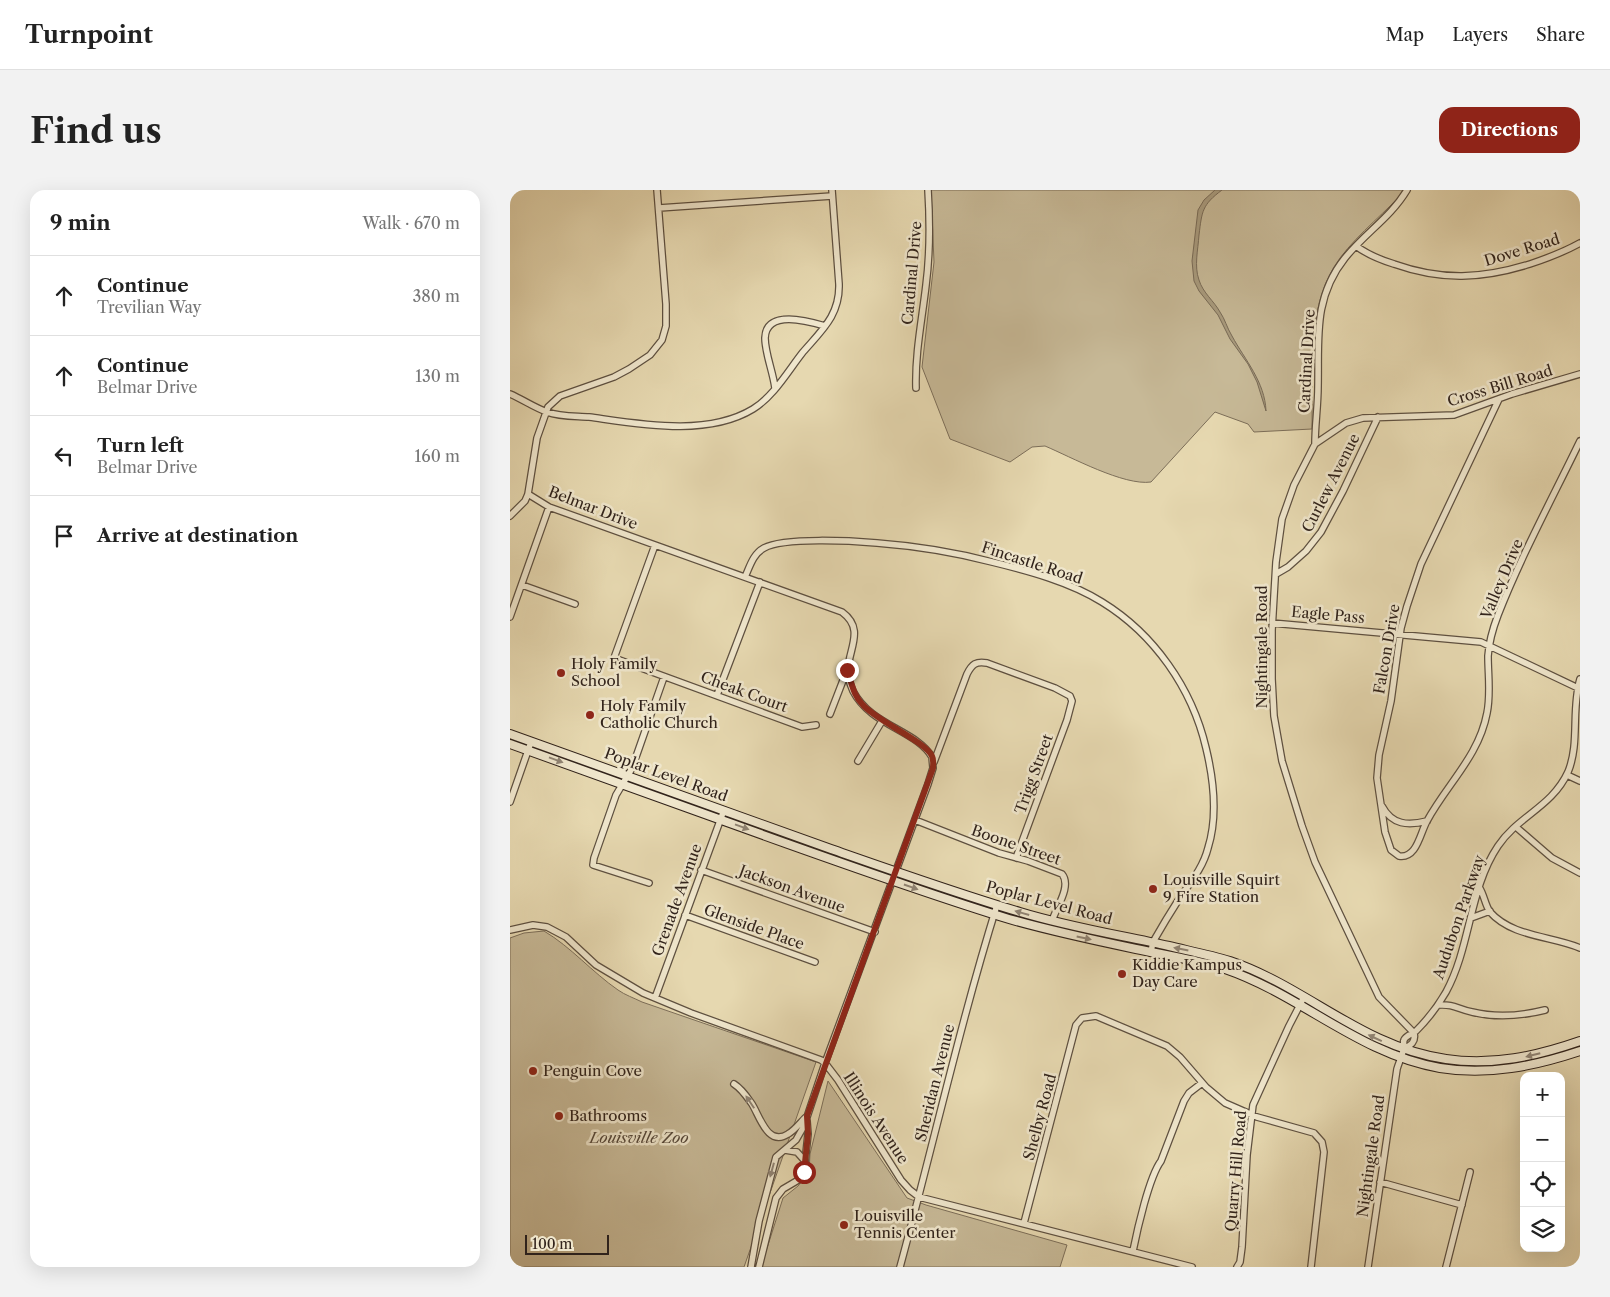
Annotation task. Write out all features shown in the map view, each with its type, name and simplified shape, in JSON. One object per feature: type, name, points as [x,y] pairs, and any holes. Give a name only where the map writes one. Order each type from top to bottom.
[{"type":"main road","name":"Poplar Level Road","points":[[510,734],[896,872],[997,905],[1052,920],[1203,953],[1243,966],[1278,982],[1365,1033],[1404,1049],[1448,1060],[1498,1061],[1536,1054],[1580,1041]]},
{"type":"main road","name":"Poplar Level Road","points":[[510,744],[892,880],[994,914],[1063,934],[1206,964],[1242,976],[1373,1047],[1400,1058],[1442,1068],[1478,1071],[1501,1070],[1530,1065],[1580,1051]]},
{"type":"street","points":[[547,412],[548,407],[560,396],[614,377],[642,362],[662,340],[666,326],[666,304],[657,190]]},
{"type":"street","name":"Cardinal Drive","points":[[916,388],[916,355],[929,254],[928,190]]},
{"type":"street","name":"Cardinal Drive","points":[[1315,444],[1318,397],[1318,327],[1321,306],[1335,273],[1347,256],[1391,213],[1408,190]]},
{"type":"street","points":[[510,394],[547,412],[662,426],[703,424],[735,418],[759,404],[775,388],[825,326],[834,312],[839,297],[832,193],[659,208]]},
{"type":"street","name":"Dove Road","points":[[1356,246],[1370,255],[1401,267],[1431,274],[1457,277],[1492,274],[1520,268],[1558,254],[1580,243]]},
{"type":"street","points":[[775,388],[765,337],[770,325],[781,319],[789,319],[825,326]]},
{"type":"street","name":"Cross Bill Road","points":[[1315,444],[1346,423],[1363,418],[1454,415],[1580,374]]},
{"type":"street","name":"Falcon Drive","points":[[1399,856],[1394,853],[1390,846],[1379,802],[1377,778],[1379,755],[1391,701],[1400,634],[1421,564],[1499,399]]},
{"type":"street","name":"Belmar Drive","points":[[547,412],[538,434],[528,494],[549,507],[837,610],[848,616],[854,626],[855,633],[847,670],[830,714]]},
{"type":"street","name":"Curlew Avenue","points":[[1276,574],[1288,567],[1306,551],[1321,532],[1343,491],[1378,417]]},
{"type":"street","name":"Valley Drive","points":[[1399,856],[1407,856],[1412,852],[1427,821],[1470,757],[1483,728],[1489,696],[1490,645],[1496,618],[1580,441]]},
{"type":"street","name":"Nightingale Road","points":[[1315,444],[1286,504],[1280,529],[1272,623],[1274,716],[1282,761],[1315,862],[1379,997],[1414,1033]]},
{"type":"street","points":[[510,516],[525,501],[528,494]]},
{"type":"street","points":[[510,617],[549,507]]},
{"type":"street","name":"Fincastle Road","points":[[745,577],[756,554],[767,546],[776,544],[831,541],[908,546],[960,554],[1001,564],[1069,586],[1102,602],[1140,631],[1170,666],[1195,713],[1207,752],[1214,798],[1211,836],[1201,866],[1153,942],[1151,952]]},
{"type":"street","name":"Cheak Court","points":[[655,545],[614,658],[802,727],[816,725]]},
{"type":"street","points":[[717,695],[760,582]]},
{"type":"street","points":[[522,585],[575,604]]},
{"type":"street","name":"Eagle Pass","points":[[1272,623],[1481,642],[1579,689]]},
{"type":"street","name":"Trigg Street","points":[[933,764],[972,664],[978,662],[987,663],[1068,693],[1072,698],[1067,720],[1016,858]]},
{"type":"street","points":[[752,1267],[759,1221],[776,1157],[796,1140],[801,1133],[928,784],[933,764],[932,757],[927,750],[882,721],[858,700],[847,670]]},
{"type":"street","points":[[649,883],[593,865],[616,795],[637,754],[664,676]]},
{"type":"street","name":"Audubon Parkway","points":[[1404,1049],[1412,1044],[1415,1038],[1414,1033],[1438,1005],[1446,992],[1458,962],[1486,866],[1494,852],[1505,837],[1546,803],[1567,775],[1576,740],[1576,704],[1580,679]]},
{"type":"street","points":[[858,761],[882,721]]},
{"type":"street","points":[[510,802],[531,742]]},
{"type":"street","points":[[1567,775],[1580,782]]},
{"type":"street","points":[[1379,802],[1386,813],[1396,821],[1404,824],[1414,824],[1427,821]]},
{"type":"street","name":"Grenade Avenue","points":[[655,998],[724,810]]},
{"type":"street","name":"Boone Street","points":[[915,820],[999,853],[1060,873],[1064,876],[1066,887],[1052,920]]},
{"type":"street","points":[[1516,827],[1552,858],[1580,873]]},
{"type":"street","name":"Jackson Avenue","points":[[701,870],[875,932]]},
{"type":"street","points":[[1479,887],[1490,911],[1504,922],[1517,929],[1580,948]]},
{"type":"street","name":"Sheridan Avenue","points":[[900,1267],[959,1036],[997,905]]},
{"type":"street","points":[[1471,918],[1490,911]]},
{"type":"street","name":"Glenside Place","points":[[685,915],[815,962]]},
{"type":"street","name":"Illinois Avenue","points":[[510,930],[537,925],[556,931],[596,965],[655,998],[691,1013],[814,1056],[825,1063],[838,1080],[901,1180],[919,1197],[996,1218],[1133,1251],[1181,1266]]},
{"type":"street","points":[[1446,992],[1451,1004]]},
{"type":"street","name":"Quarry Hill Road","points":[[1237,1267],[1241,1254],[1247,1155],[1252,1114],[1257,1096],[1304,997]]},
{"type":"street","points":[[1438,1005],[1451,1004],[1470,1012],[1497,1016],[1545,1010]]},
{"type":"street","name":"Shelby Road","points":[[1024,1224],[1070,1046],[1076,1025],[1081,1019],[1086,1016],[1096,1016],[1167,1046],[1180,1057],[1202,1083]]},
{"type":"street","name":"Nightingale Road","points":[[1368,1267],[1397,1069],[1404,1049]]},
{"type":"street","points":[[1133,1251],[1148,1191],[1157,1166],[1161,1161],[1184,1101],[1189,1093],[1202,1083],[1225,1103],[1257,1117],[1310,1131],[1317,1135],[1322,1142],[1324,1152],[1312,1267]]},
{"type":"street","points":[[734,1084],[740,1088],[752,1104],[765,1131],[776,1137],[788,1134],[807,1116]]},
{"type":"street","points":[[759,1267],[776,1198],[783,1189],[800,1178],[806,1167],[807,1116]]},
{"type":"street","points":[[785,1150],[797,1152],[805,1161]]},
{"type":"street","points":[[1446,1267],[1470,1172]]},
{"type":"street","points":[[1380,1182],[1462,1205]]},
{"type":"street","points":[[1181,1266],[1192,1267]]},
{"type":"green space","points":[[931,190],[1403,190],[1399,197],[1348,248],[1334,267],[1325,285],[1319,304],[1313,346],[1312,429],[1254,432],[1248,424],[1215,412],[1151,482],[1140,482],[1112,475],[1045,446],[1032,447],[1010,462],[950,439],[922,367],[934,262]]},
{"type":"green space","name":"Louisville Zoo","points":[[544,931],[563,944],[608,983],[627,995],[642,1002],[816,1062],[744,1267],[510,1267],[510,938],[524,933]]},
{"type":"green space","points":[[828,1081],[907,1198],[1067,1245],[1060,1267],[761,1267],[783,1198],[798,1186],[809,1172],[810,1154]]},
{"type":"shaded area","points":[[1215,190],[1222,190],[1210,200],[1204,209],[1201,220],[1197,258],[1198,275],[1203,289],[1218,308],[1230,333],[1254,372],[1262,390],[1266,411],[1257,382],[1248,364],[1230,339],[1218,315],[1199,291],[1194,281],[1192,261],[1198,210],[1204,200]]},
{"type":"place","name":"Holy Family School","points":[[561,673]]},
{"type":"place","name":"Holy Family Catholic Church","points":[[590,715]]},
{"type":"place","name":"Louisville Squirt 9 Fire Station","points":[[1153,889]]},
{"type":"place","name":"Kiddie Kampus Day Care","points":[[1122,974]]},
{"type":"place","name":"Penguin Cove","points":[[533,1071]]},
{"type":"place","name":"Bathrooms","points":[[559,1116]]},
{"type":"place","name":"Louisville Tennis Center","points":[[844,1225]]},
{"type":"route","points":[[804,1172],[808,1134],[807,1116],[933,768],[933,760],[927,750],[864,707],[853,690],[847,670]]}]
